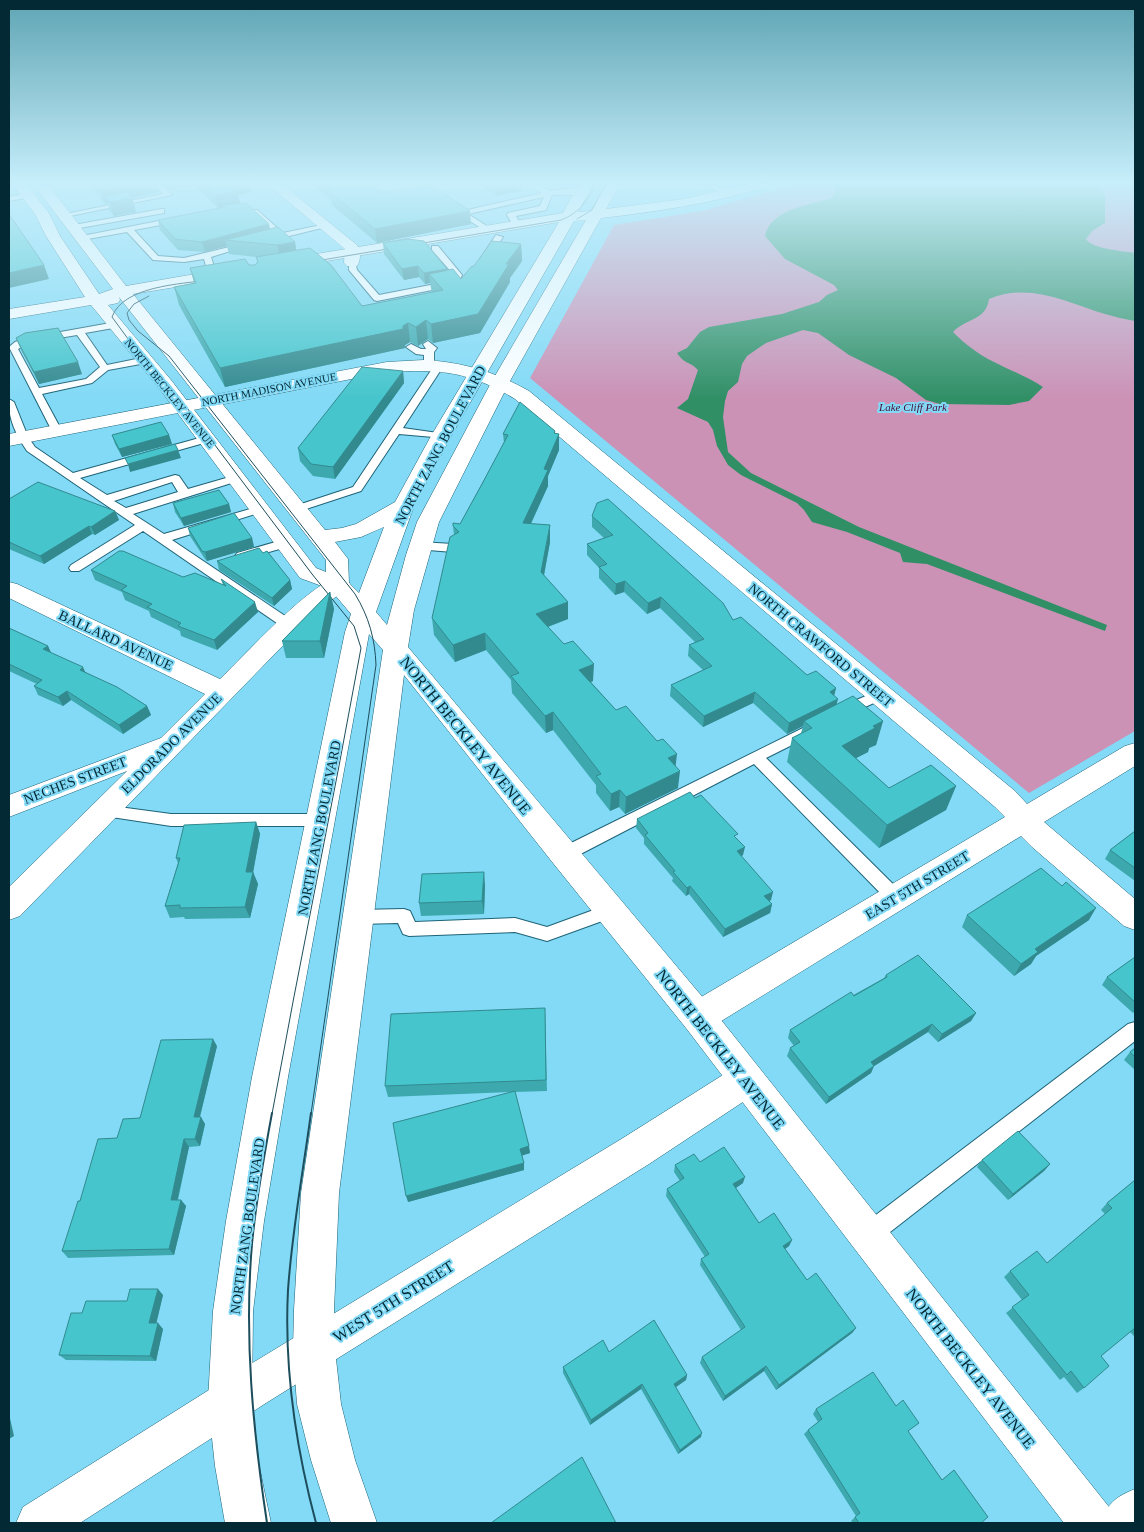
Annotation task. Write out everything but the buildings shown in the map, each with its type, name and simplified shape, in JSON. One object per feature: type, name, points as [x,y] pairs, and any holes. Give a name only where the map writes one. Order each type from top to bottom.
[{"type":"main road","name":"NORTH BECKLEY AVENUE","points":[[66,255],[95,300],[146,360],[308,572],[338,584],[425,683],[563,855],[698,1017],[1093,1523]]},
{"type":"main road","name":"NORTH BECKLEY AVENUE","points":[[95,255],[336,559],[338,584]]},
{"type":"main road","points":[[273,271],[359,255]]},
{"type":"main road","points":[[352,257],[366,255]]},
{"type":"main road","name":"NORTH ZANG BOULEVARD","points":[[248,1523],[236,1466],[230,1401],[233,1311],[245,1222],[270,1077],[357,632],[403,506],[441,436],[547,255]]},
{"type":"main road","name":"NORTH ZANG BOULEVARD","points":[[354,1523],[333,1460],[319,1404],[314,1350],[320,1193],[395,649],[402,610],[420,546],[441,497],[501,381],[572,255]]},
{"type":"main road","points":[[9,314],[244,276],[213,276],[126,295]]},
{"type":"main road","name":"NORTH MADISON AVENUE","points":[[16,439],[387,367],[431,356],[501,381]]},
{"type":"main road","name":"NORTH CRAWFORD STREET","points":[[501,381],[522,395],[1005,799],[1042,839],[1135,917]]},
{"type":"main road","points":[[319,537],[351,534],[366,529],[382,522],[403,506]]},
{"type":"main road","name":"ELDORADO AVENUE","points":[[9,907],[289,625],[308,607],[338,584]]},
{"type":"main road","name":"BALLARD AVENUE","points":[[9,589],[222,691]]},
{"type":"main road","name":"NECHES STREET","points":[[9,806],[169,744]]},
{"type":"main road","name":"EAST 5TH STREET","points":[[698,1017],[1135,753]]},
{"type":"main road","name":"WEST 5TH STREET","points":[[39,1523],[230,1401],[636,1151],[746,1080]]},
{"type":"main road","points":[[1124,1523],[1135,1512]]},
{"type":"lane","points":[[154,255],[156,258],[184,260],[207,256],[213,276]]},
{"type":"lane","points":[[352,257],[353,270],[376,298],[454,283],[458,275],[441,255]]},
{"type":"lane","points":[[480,266],[484,255]]},
{"type":"lane","points":[[58,431],[14,348],[18,344],[27,342],[116,326]]},
{"type":"lane","points":[[80,332],[105,368]]},
{"type":"lane","points":[[296,509],[357,490],[396,430],[431,356],[419,352],[412,347]]},
{"type":"lane","points":[[37,392],[89,381],[105,368],[146,360]]},
{"type":"lane","points":[[9,402],[16,439],[289,625]]},
{"type":"lane","points":[[396,430],[441,436]]},
{"type":"lane","points":[[70,477],[207,439]]},
{"type":"lane","points":[[104,500],[175,478],[185,494]]},
{"type":"lane","points":[[123,512],[237,478]]},
{"type":"lane","points":[[162,540],[261,509]]},
{"type":"lane","points":[[76,568],[142,526]]},
{"type":"lane","points":[[204,568],[286,543]]},
{"type":"lane","points":[[420,546],[453,548]]},
{"type":"lane","points":[[563,855],[880,695]]},
{"type":"lane","points":[[756,756],[896,898]]},
{"type":"lane","points":[[104,811],[171,820],[320,820]]},
{"type":"lane","points":[[358,916],[404,916],[409,929],[515,925],[547,934],[610,911]]},
{"type":"lane","points":[[868,1235],[1135,1030]]},
{"type":"green space","name":"Lake Cliff Park","points":[[597,255],[1135,255],[1135,731],[1029,793],[530,378]]},
{"type":"shaded area","points":[[782,255],[1135,255],[1135,321],[1105,314],[1062,299],[1019,292],[989,299],[987,306],[980,315],[958,327],[953,332],[983,356],[1043,387],[1029,401],[1009,405],[940,404],[926,400],[896,378],[849,355],[818,333],[803,330],[766,343],[747,356],[742,364],[738,382],[728,391],[723,417],[728,452],[751,473],[859,527],[1107,625],[1105,631],[927,564],[903,562],[900,553],[847,532],[812,522],[797,503],[741,475],[728,465],[717,446],[713,430],[708,422],[677,408],[688,399],[698,370],[677,353],[687,348],[700,332],[709,327],[782,314],[819,302],[827,295],[838,290],[834,285],[785,259]]},
{"type":"tram line","points":[[310,262],[349,255]]},
{"type":"tram line","points":[[209,280],[169,285],[140,293],[118,307],[112,317],[134,347],[172,388],[312,574],[354,626],[361,648],[272,1114]]},
{"type":"tram line","points":[[149,296],[134,304],[127,313],[129,320],[138,331],[169,356],[355,594],[368,620],[373,637],[376,665],[311,1114]]},
{"type":"tram line","points":[[267,1523],[254,1419],[249,1314],[252,1244],[260,1178],[272,1113]]},
{"type":"tram line","points":[[311,1113],[292,1246],[287,1319],[290,1378],[297,1437],[316,1523]]}]
